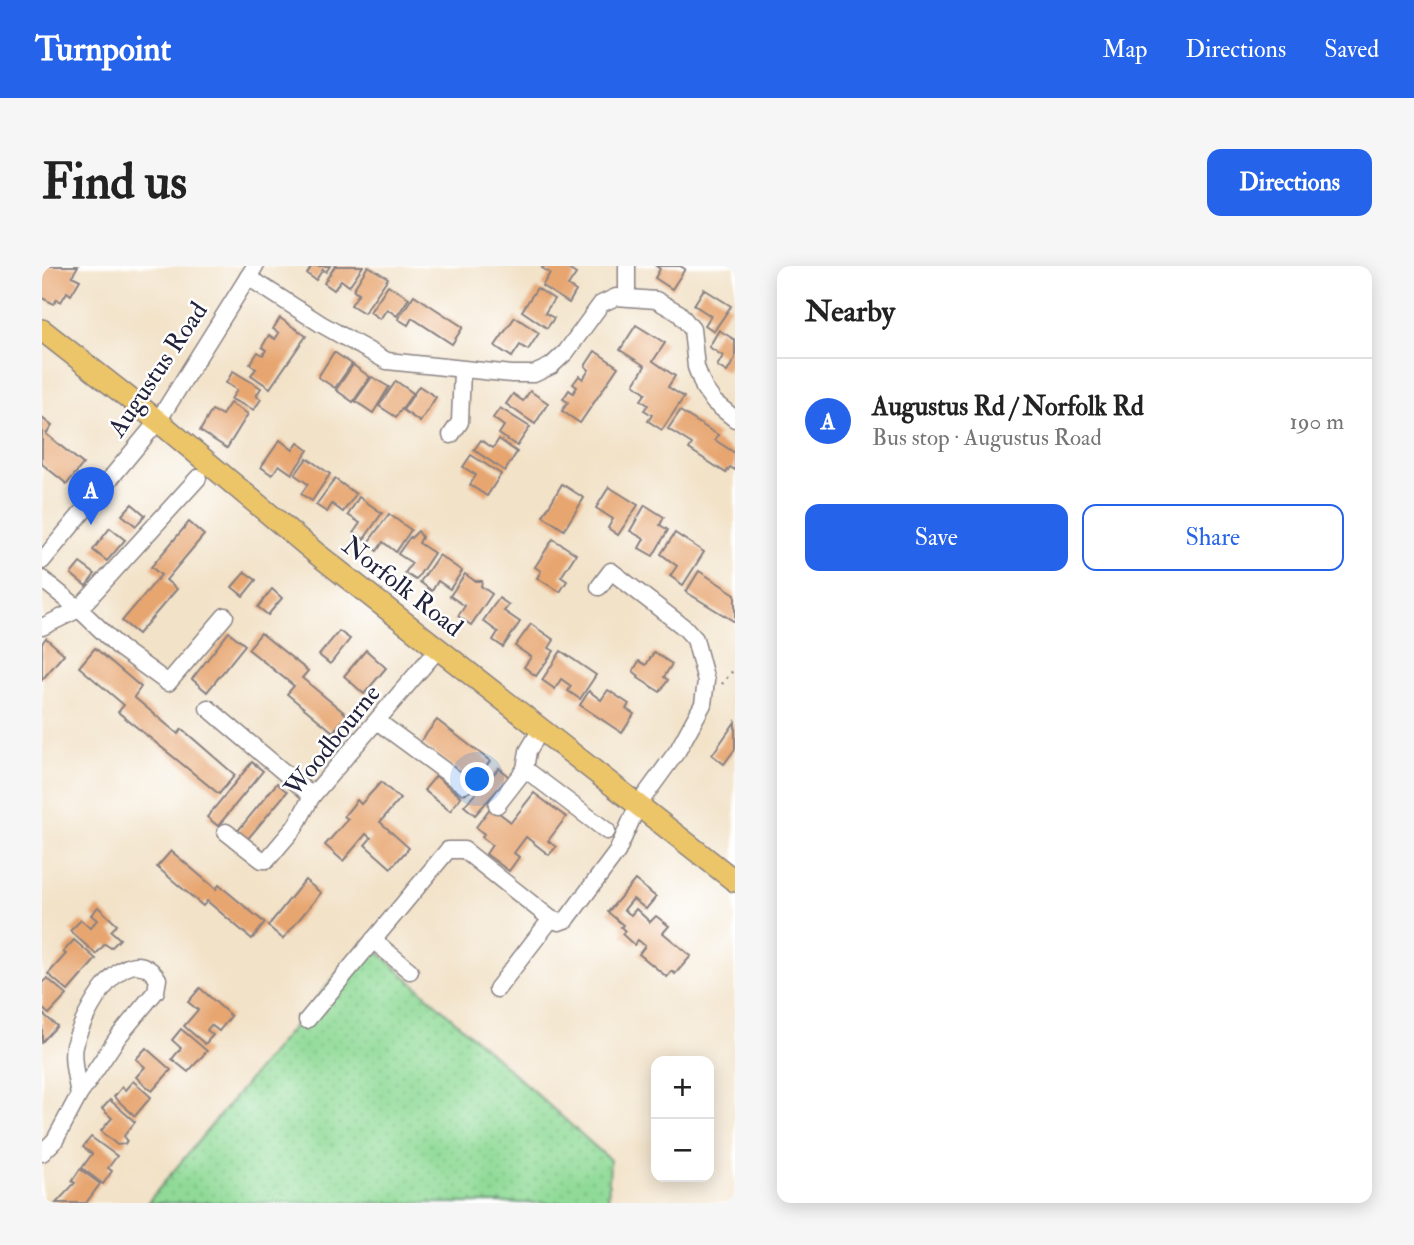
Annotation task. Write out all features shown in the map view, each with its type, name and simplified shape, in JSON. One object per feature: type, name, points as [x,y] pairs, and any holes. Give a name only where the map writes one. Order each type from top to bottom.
[{"type":"main road","name":"Norfolk Road","points":[[42,330],[158,421],[317,554],[735,881]]},
{"type":"street","points":[[627,297],[628,266]]},
{"type":"street","points":[[251,271],[321,324],[387,361],[462,370],[534,374],[551,366],[566,352],[601,304],[617,297],[656,300],[679,313],[692,329],[695,367],[704,388],[714,402],[735,419]]},
{"type":"street","name":"Augustus Road","points":[[42,561],[158,421],[251,271]]},
{"type":"street","points":[[451,435],[460,422],[462,370]]},
{"type":"street","points":[[42,627],[79,609],[198,478]]},
{"type":"street","points":[[307,1020],[448,850],[464,850],[551,919],[559,922],[567,919],[617,852],[638,805],[678,750],[703,704],[706,681],[695,639],[685,628],[611,571],[599,587]]},
{"type":"street","points":[[42,579],[120,648],[168,683],[225,616]]},
{"type":"street","name":"Woodbourne","points":[[226,832],[264,861],[267,860],[295,827],[312,796],[438,649]]},
{"type":"street","points":[[208,708],[312,796]]},
{"type":"street","points":[[377,721],[464,785]]},
{"type":"street","points":[[497,804],[525,769],[528,751],[541,729]]},
{"type":"street","points":[[525,769],[607,831]]},
{"type":"street","points":[[497,989],[551,919]]},
{"type":"street","points":[[373,940],[410,971]]},
{"type":"street","points":[[42,1153],[55,1140],[79,1095],[118,1037],[156,991],[158,979],[151,970],[140,964],[128,965],[102,990],[89,1012],[73,1050],[79,1095]]},
{"type":"green space","points":[[365,940],[610,1160],[608,1203],[147,1203]]},
{"type":"building","points":[[42,266],[78,266],[72,276],[80,280],[71,295],[67,292],[61,302],[57,299],[54,304],[42,298]]},
{"type":"building","points":[[312,266],[330,266],[326,272],[323,269],[316,280],[307,274]]},
{"type":"building","points":[[335,266],[363,266],[349,286],[341,280],[334,290],[324,283]]},
{"type":"building","points":[[368,266],[388,278],[364,313],[351,305],[359,293],[353,290]]},
{"type":"building","points":[[564,266],[576,274],[568,286],[576,291],[569,303],[542,286],[550,273],[542,268]]},
{"type":"building","points":[[656,266],[680,266],[685,269],[672,289],[655,278],[660,269]]},
{"type":"building","points":[[388,285],[409,298],[397,316],[387,309],[380,319],[370,312]]},
{"type":"building","points":[[537,288],[554,299],[545,313],[554,318],[547,328],[522,311]]},
{"type":"building","points":[[704,289],[731,306],[714,331],[705,325],[711,316],[694,305]]},
{"type":"building","points":[[414,295],[463,327],[452,344],[412,318],[408,325],[398,319]]},
{"type":"building","points":[[515,317],[539,333],[528,350],[520,345],[512,357],[495,346]]},
{"type":"building","points":[[280,318],[306,336],[270,388],[251,375],[256,369],[250,364],[258,352],[263,355],[266,350],[262,347],[269,335],[275,339],[279,333],[273,329]]},
{"type":"building","points":[[636,325],[665,343],[653,361],[675,376],[668,387],[684,397],[662,430],[648,421],[652,415],[644,410],[648,405],[641,400],[646,393],[634,384],[645,366],[620,350]]},
{"type":"building","points":[[719,330],[735,340],[735,358],[727,372],[717,366],[723,356],[709,347]]},
{"type":"building","points":[[595,351],[618,367],[580,423],[562,411],[568,402],[563,399],[569,390],[573,393],[577,387],[573,384],[579,376],[583,379],[589,370],[585,366]]},
{"type":"building","points":[[334,352],[352,364],[335,388],[318,377]]},
{"type":"building","points":[[353,365],[370,377],[353,402],[336,390]]},
{"type":"building","points":[[233,371],[261,388],[256,396],[261,399],[254,410],[231,399],[237,390],[226,383]]},
{"type":"building","points":[[372,377],[389,387],[373,413],[355,401]]},
{"type":"building","points":[[396,381],[413,393],[396,417],[379,406]]},
{"type":"building","points":[[419,386],[436,397],[420,422],[403,410]]},
{"type":"building","points":[[530,391],[548,403],[535,424],[506,404],[513,394],[523,401]]},
{"type":"building","points":[[230,403],[248,414],[227,448],[200,431],[212,410],[222,415]]},
{"type":"building","points":[[500,408],[530,427],[517,446],[499,434],[504,426],[493,418]]},
{"type":"building","points":[[680,411],[718,435],[715,440],[735,453],[735,470],[730,467],[726,473],[689,449],[692,444],[668,429]]},
{"type":"building","points":[[42,418],[52,426],[46,434],[83,464],[67,484],[42,464]]},
{"type":"building","points":[[499,439],[517,452],[505,471],[474,450],[481,440],[493,448]]},
{"type":"building","points":[[280,440],[293,450],[298,443],[308,450],[292,474],[279,465],[272,475],[261,467]]},
{"type":"building","points":[[471,455],[501,474],[487,496],[470,485],[476,475],[463,467]]},
{"type":"building","points":[[307,458],[330,474],[312,501],[301,494],[308,484],[295,475]]},
{"type":"building","points":[[335,479],[356,494],[343,512],[332,504],[327,512],[316,505]]},
{"type":"building","points":[[562,484],[584,498],[564,530],[543,516]]},
{"type":"building","points":[[609,487],[638,505],[618,535],[608,528],[613,519],[596,508]]},
{"type":"building","points":[[359,497],[382,513],[364,539],[354,532],[360,523],[348,515]]},
{"type":"building","points":[[132,504],[145,515],[136,526],[122,515]]},
{"type":"building","points":[[645,505],[664,517],[660,525],[668,530],[653,556],[639,548],[644,539],[630,531]]},
{"type":"building","points":[[389,514],[411,530],[396,552],[383,542],[377,551],[367,544]]},
{"type":"building","points":[[189,522],[204,535],[166,580],[177,589],[138,634],[122,621],[161,575],[151,567]]},
{"type":"building","points":[[110,528],[125,540],[107,561],[93,550]]},
{"type":"building","points":[[418,531],[422,537],[419,543],[434,553],[416,580],[405,573],[412,563],[398,554]]},
{"type":"building","points":[[675,533],[704,552],[683,585],[670,576],[677,566],[661,554]]},
{"type":"building","points":[[553,539],[576,554],[561,577],[567,581],[560,592],[537,578],[541,571],[535,567]]},
{"type":"building","points":[[439,555],[462,571],[450,589],[438,581],[432,591],[420,582]]},
{"type":"building","points":[[80,563],[95,574],[86,586],[71,574]]},
{"type":"building","points":[[699,571],[735,594],[735,622],[686,592]]},
{"type":"building","points":[[245,572],[256,580],[243,596],[232,587]]},
{"type":"building","points":[[465,574],[475,581],[482,581],[481,586],[492,594],[471,625],[458,616],[465,606],[450,596]]},
{"type":"building","points":[[272,589],[282,598],[268,615],[258,607]]},
{"type":"building","points":[[499,598],[509,605],[504,611],[520,622],[503,647],[493,640],[498,632],[483,621]]},
{"type":"building","points":[[531,624],[554,640],[549,648],[554,651],[536,676],[524,667],[531,657],[515,646]]},
{"type":"building","points":[[339,631],[350,639],[330,664],[319,655]]},
{"type":"building","points":[[229,632],[245,645],[207,692],[192,679]]},
{"type":"building","points":[[261,633],[308,671],[302,678],[347,715],[333,732],[287,694],[294,686],[248,649]]},
{"type":"building","points":[[46,638],[64,654],[42,680],[42,643]]},
{"type":"building","points":[[95,648],[141,687],[134,697],[178,734],[182,729],[235,775],[219,794],[118,712],[124,705],[79,667]]},
{"type":"building","points":[[366,650],[386,668],[364,694],[344,676]]},
{"type":"building","points":[[561,651],[596,675],[580,699],[568,691],[571,686],[561,679],[555,689],[542,680]]},
{"type":"building","points":[[654,652],[672,664],[664,677],[668,680],[660,692],[638,678],[633,671],[639,661],[646,665]]},
{"type":"building","points":[[608,690],[629,704],[626,709],[634,714],[622,733],[580,705],[589,691],[601,700]]},
{"type":"building","points":[[437,720],[490,761],[474,783],[420,742]]},
{"type":"building","points":[[735,722],[735,749],[724,764],[712,755]]},
{"type":"building","points":[[252,762],[263,771],[218,826],[207,817]]},
{"type":"building","points":[[499,768],[509,777],[475,815],[464,806]]},
{"type":"building","points":[[436,776],[461,797],[450,811],[424,790]]},
{"type":"building","points":[[381,782],[400,799],[380,822],[409,848],[391,868],[365,845],[371,838],[366,834],[343,861],[325,845],[348,819],[344,816],[357,800],[361,804]]},
{"type":"building","points":[[277,783],[287,792],[246,841],[236,833]]},
{"type":"building","points":[[534,793],[566,817],[548,841],[556,847],[549,855],[526,837],[514,853],[519,857],[509,871],[486,854],[492,845],[482,837],[484,834],[476,827],[491,807],[511,822]]},
{"type":"building","points":[[171,851],[216,889],[219,885],[265,923],[252,939],[207,901],[203,906],[157,867]]},
{"type":"building","points":[[305,880],[321,893],[283,939],[268,926]]},
{"type":"building","points":[[635,880],[656,897],[646,909],[633,899],[624,910],[631,915],[636,909],[650,922],[656,916],[669,926],[663,933],[691,956],[675,974],[672,971],[667,977],[639,954],[645,946],[638,940],[634,945],[622,934],[625,931],[621,927],[623,925],[608,912]]},
{"type":"building","points":[[98,907],[117,925],[111,931],[120,939],[111,948],[105,944],[96,954],[70,931],[81,920],[90,928],[97,920],[91,915]]},
{"type":"building","points":[[74,940],[96,959],[68,991],[48,974],[66,954],[63,952]]},
{"type":"building","points":[[47,978],[67,995],[49,1014],[42,1008],[42,983]]},
{"type":"building","points":[[200,988],[231,1016],[219,1031],[211,1025],[207,1030],[213,1035],[205,1044],[184,1026],[198,1010],[188,1002]]},
{"type":"building","points":[[42,1013],[57,1026],[42,1042]]},
{"type":"building","points":[[181,1029],[207,1051],[188,1072],[172,1059],[181,1048],[172,1040]]},
{"type":"building","points":[[146,1048],[171,1070],[152,1091],[136,1077],[145,1067],[136,1059]]},
{"type":"building","points":[[133,1081],[151,1097],[135,1116],[114,1097],[122,1087],[125,1090]]},
{"type":"building","points":[[110,1100],[135,1122],[124,1136],[127,1140],[125,1144],[117,1145],[101,1131],[112,1118],[102,1109]]},
{"type":"building","points":[[91,1137],[117,1156],[108,1168],[112,1171],[103,1184],[82,1168],[92,1154],[83,1147]]},
{"type":"building","points":[[80,1169],[100,1184],[86,1203],[56,1203],[75,1183],[72,1181]]},
{"type":"place","name":"Augustus Rd / Norfolk Rd","points":[[91,525]]}]
